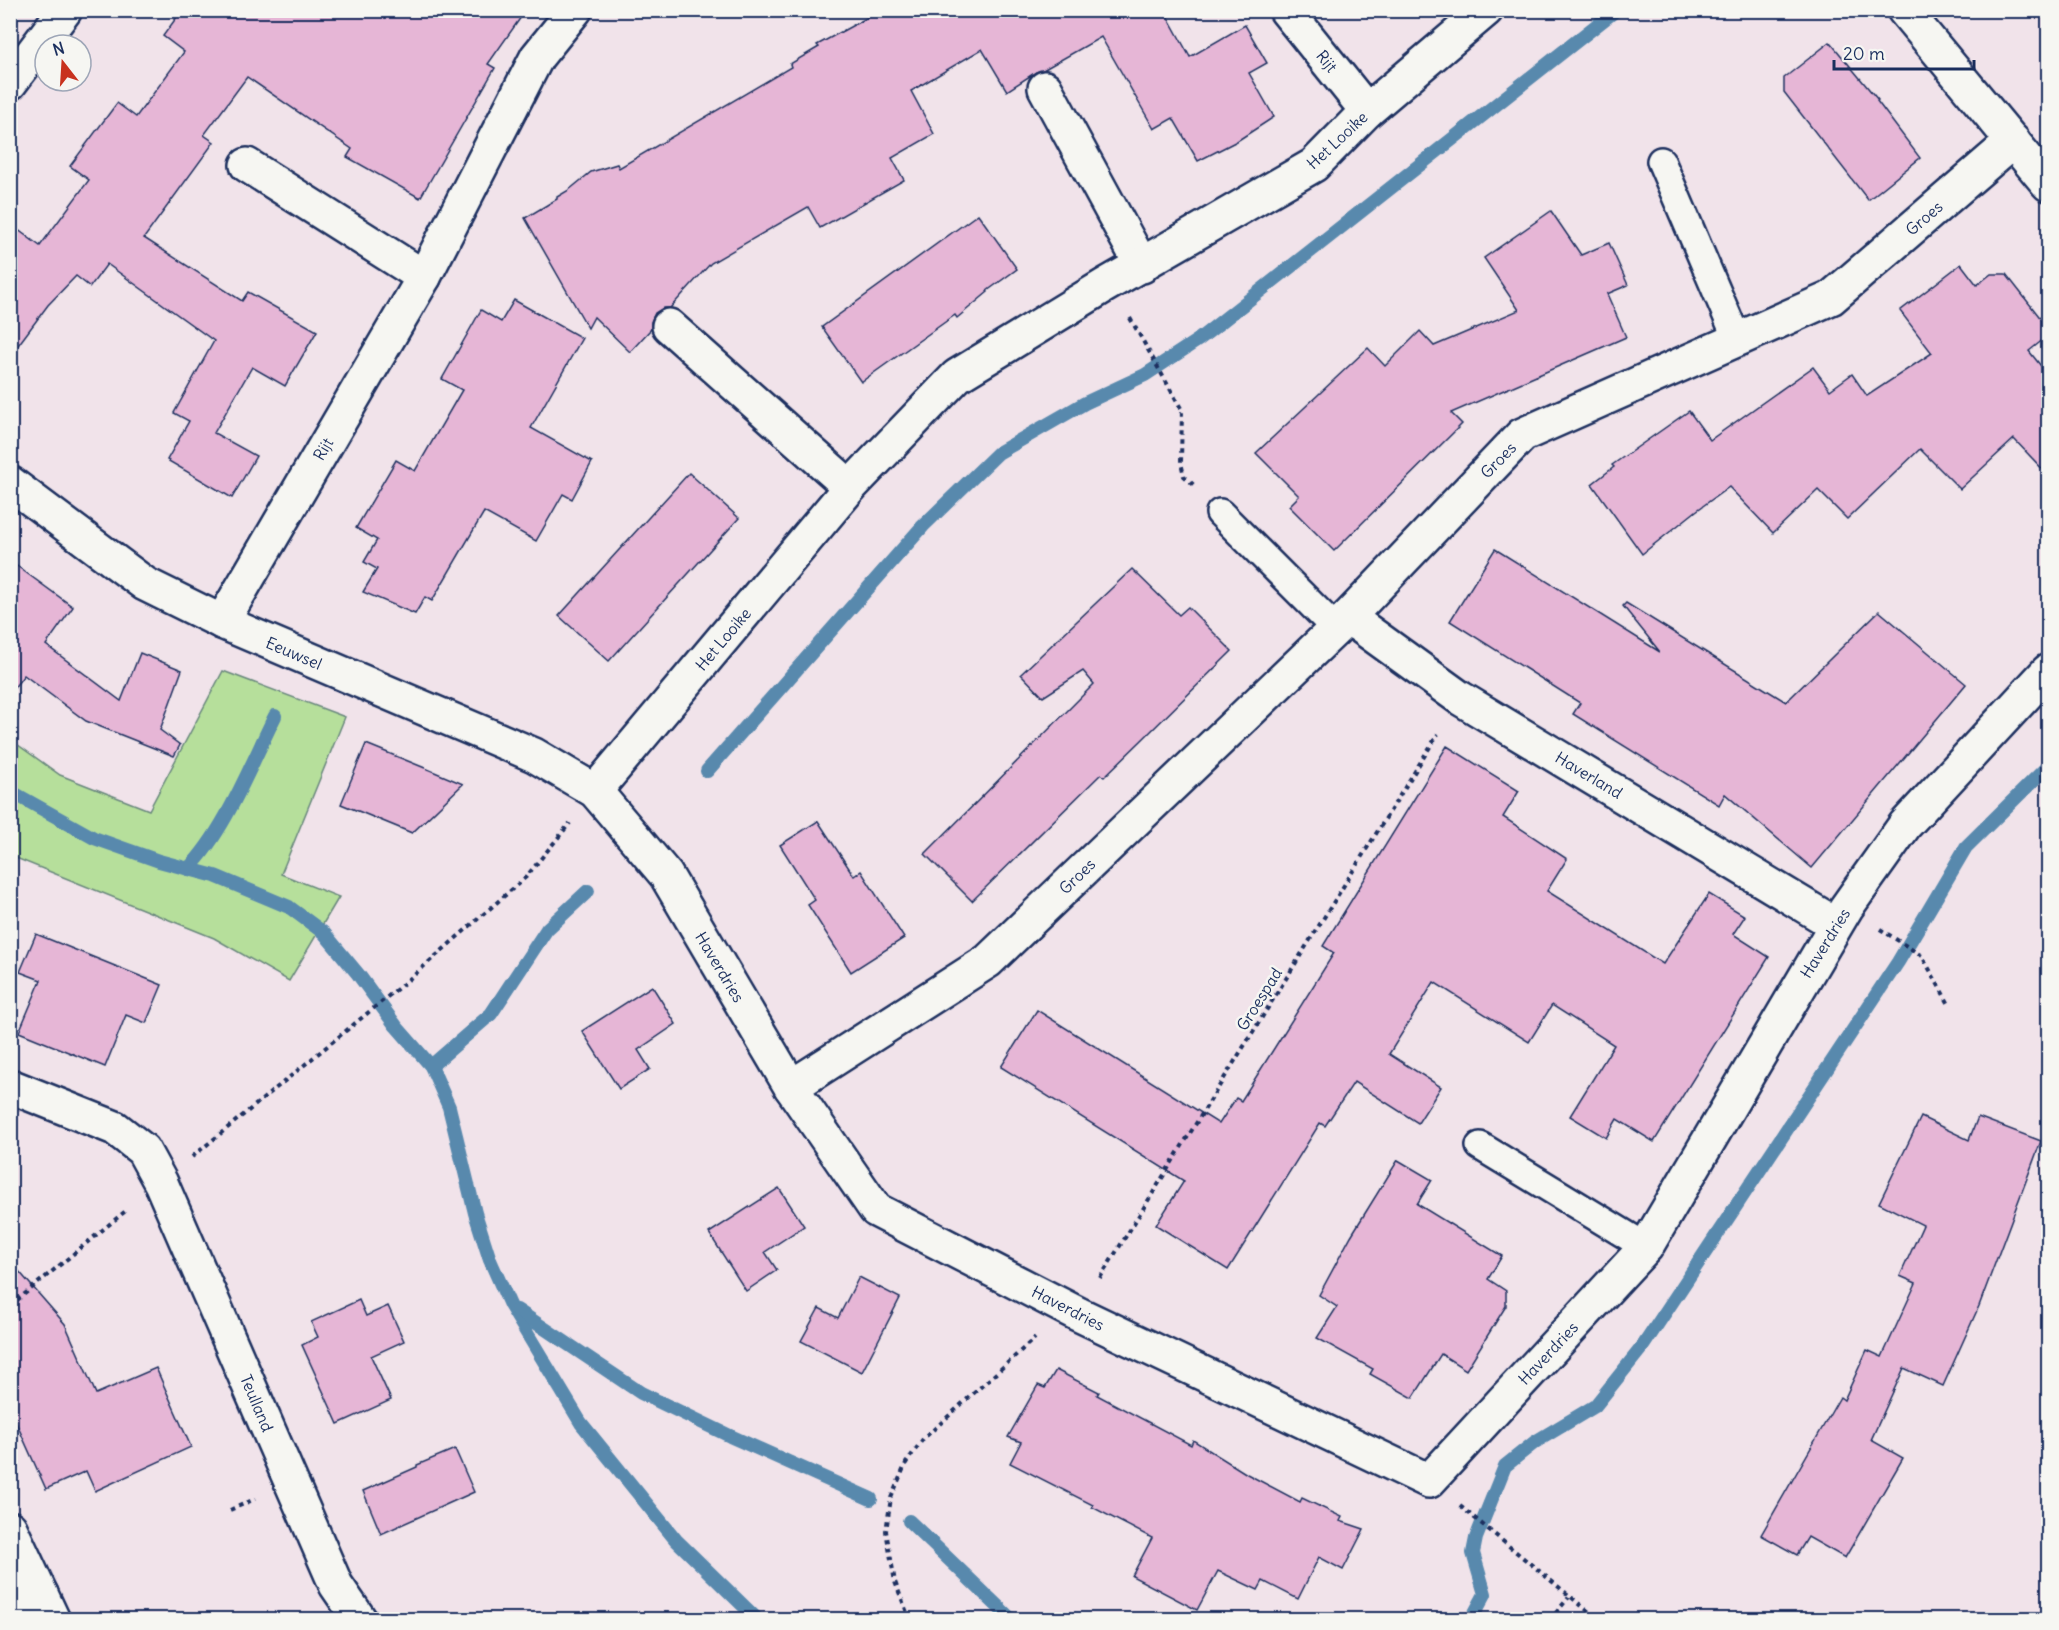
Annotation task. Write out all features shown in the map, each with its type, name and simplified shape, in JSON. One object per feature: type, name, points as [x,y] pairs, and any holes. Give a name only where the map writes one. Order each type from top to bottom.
[{"type":"street","points":[[10,82],[65,10]]},
{"type":"street","name":"Rijt","points":[[222,622],[424,277],[537,57],[575,10]]},
{"type":"street","name":"Rijt","points":[[1286,10],[1367,111]]},
{"type":"street","name":"Het Looike","points":[[595,791],[850,487],[957,376],[1104,286],[1314,165],[1367,111],[1486,10]]},
{"type":"street","points":[[1904,10],[2049,184]]},
{"type":"street","points":[[1045,88],[1142,266]]},
{"type":"street","name":"Groes","points":[[791,1087],[988,961],[1342,623],[1522,435],[1831,298],[2013,141]]},
{"type":"street","points":[[247,165],[424,277]]},
{"type":"street","points":[[669,326],[850,487]]},
{"type":"street","name":"Eeuwsel","points":[[10,483],[145,584],[222,622],[534,755],[595,791]]},
{"type":"street","name":"Haverland","points":[[1342,623],[1460,698],[1835,924]]},
{"type":"street","name":"Haverdries","points":[[595,791],[666,875],[791,1087],[876,1210],[1078,1314],[1429,1481],[1646,1246],[1835,924],[1905,825],[2049,671]]},
{"type":"street","name":"Teulland","points":[[10,1086],[115,1128],[143,1150],[161,1183],[336,1585],[360,1620]]},
{"type":"street","points":[[10,1528],[47,1607],[10,1608]]},
{"type":"lane","points":[[1661,161],[1737,339]]},
{"type":"lane","points":[[1220,513],[1342,623]]},
{"type":"lane","points":[[1480,1146],[1646,1246]]},
{"type":"path","points":[[1134,323],[1182,410],[1181,462]]},
{"type":"path","name":"Groespad","points":[[1078,1314],[1460,698]]},
{"type":"path","points":[[10,1306],[414,975],[526,877],[595,791]]},
{"type":"path","points":[[1878,928],[1922,956],[1950,1006]]},
{"type":"path","points":[[910,1620],[895,1582],[886,1531],[891,1498],[906,1463],[923,1439],[1041,1333],[1078,1314]]},
{"type":"path","points":[[1466,1510],[1599,1620]]},
{"type":"path","points":[[1550,1620],[1569,1596]]},
{"type":"green space","points":[[223,671],[345,717],[281,874],[339,897],[289,981],[214,938],[11,856],[11,740],[60,775],[149,810]]},
{"type":"building","points":[[182,10],[526,10],[488,64],[495,68],[420,198],[347,157],[352,149],[247,77],[204,135],[214,142],[144,238],[242,301],[248,292],[317,331],[285,386],[252,367],[214,433],[256,456],[232,498],[167,460],[189,421],[174,413],[214,341],[107,264],[90,287],[76,276],[48,305],[10,356],[10,224],[40,246],[89,180],[70,166],[117,103],[136,117],[184,52],[163,36]]},
{"type":"building","points":[[881,10],[1164,10],[1190,57],[1245,25],[1267,63],[1249,73],[1274,117],[1237,141],[1198,161],[1173,118],[1154,129],[1101,37],[1036,72],[1007,91],[982,49],[911,91],[934,134],[892,158],[904,180],[820,228],[808,207],[711,263],[670,308],[663,308],[655,313],[651,329],[630,352],[594,317],[588,328],[525,218],[557,199],[591,172],[617,164],[619,168],[791,67],[790,64],[819,47],[817,45]]},
{"type":"building","points":[[1830,42],[1878,100],[1920,158],[1868,200],[1784,92],[1784,78]]},
{"type":"building","points":[[1551,211],[1581,255],[1609,243],[1628,285],[1607,294],[1626,337],[1451,413],[1462,424],[1334,551],[1289,506],[1299,496],[1256,453],[1368,348],[1385,366],[1420,331],[1434,346],[1519,310],[1484,258]]},
{"type":"building","points":[[978,214],[1017,269],[987,291],[957,318],[955,315],[861,382],[822,327]]},
{"type":"building","points":[[1961,264],[1977,285],[1991,274],[2006,274],[2049,329],[2049,335],[2029,351],[2049,376],[2049,476],[2014,439],[1960,489],[1920,449],[1847,519],[1818,490],[1773,533],[1729,487],[1642,554],[1592,484],[1614,467],[1612,465],[1689,411],[1710,440],[1813,367],[1830,390],[1852,374],[1867,396],[1932,353],[1900,311]]},
{"type":"building","points":[[514,300],[582,338],[531,428],[592,462],[572,499],[563,494],[536,541],[484,512],[432,601],[425,597],[415,614],[363,592],[377,569],[364,562],[377,540],[356,528],[396,460],[415,471],[462,390],[442,379],[481,310],[501,322]]},
{"type":"building","points":[[689,473],[739,518],[609,661],[559,616]]},
{"type":"building","points":[[1495,549],[1660,652],[1623,606],[1626,603],[1786,702],[1879,611],[1966,684],[1812,868],[1725,794],[1719,805],[1573,714],[1580,703],[1450,621]]},
{"type":"building","points":[[10,561],[73,607],[46,645],[121,701],[140,653],[182,670],[160,730],[180,745],[174,756],[86,721],[24,675],[10,693]]},
{"type":"building","points":[[1132,569],[1179,615],[1188,607],[1232,651],[1104,777],[1101,774],[972,901],[925,854],[1094,684],[1083,671],[1043,697],[1021,674]]},
{"type":"building","points":[[366,744],[463,784],[412,833],[341,804]]},
{"type":"building","points":[[1447,746],[1519,791],[1503,817],[1567,859],[1547,891],[1663,964],[1709,894],[1745,916],[1733,934],[1769,957],[1654,1142],[1617,1119],[1606,1138],[1570,1116],[1614,1045],[1552,1005],[1529,1042],[1434,982],[1389,1054],[1441,1087],[1418,1123],[1354,1082],[1325,1126],[1320,1123],[1228,1270],[1156,1225],[1184,1181],[1001,1067],[1037,1010],[1219,1124],[1236,1098],[1241,1101],[1334,953],[1323,946]]},
{"type":"building","points":[[818,821],[854,876],[861,871],[904,938],[851,972],[808,905],[815,900],[780,845]]},
{"type":"building","points":[[36,934],[162,985],[146,1023],[126,1015],[105,1067],[19,1032],[41,980],[20,972]]},
{"type":"building","points":[[652,986],[676,1024],[638,1050],[650,1069],[619,1089],[582,1031]]},
{"type":"building","points":[[1921,1117],[1969,1140],[1978,1117],[2041,1141],[1979,1306],[1943,1386],[1904,1368],[1871,1440],[1903,1458],[1845,1558],[1808,1537],[1797,1555],[1761,1535],[1840,1397],[1844,1400],[1867,1350],[1882,1357],[1916,1283],[1900,1276],[1923,1225],[1879,1203]]},
{"type":"building","points":[[1398,1160],[1432,1180],[1417,1204],[1502,1256],[1488,1279],[1506,1291],[1506,1306],[1466,1370],[1441,1354],[1413,1398],[1370,1374],[1373,1369],[1317,1338],[1337,1307],[1319,1295],[1351,1236]]},
{"type":"building","points":[[779,1188],[804,1226],[765,1252],[777,1270],[746,1291],[709,1233]]},
{"type":"building","points":[[10,1261],[65,1324],[96,1394],[156,1368],[191,1447],[95,1491],[86,1471],[46,1489],[10,1409]]},
{"type":"building","points":[[859,1277],[900,1298],[862,1372],[801,1341],[819,1308],[838,1318]]},
{"type":"building","points":[[359,1300],[366,1316],[388,1306],[404,1341],[371,1356],[391,1400],[338,1424],[302,1345],[318,1337],[311,1322]]},
{"type":"building","points":[[1056,1370],[1099,1392],[1097,1395],[1191,1445],[1193,1440],[1247,1474],[1300,1502],[1302,1498],[1342,1517],[1340,1521],[1364,1529],[1343,1570],[1319,1557],[1298,1599],[1263,1581],[1258,1590],[1218,1571],[1197,1610],[1132,1576],[1152,1538],[1010,1463],[1021,1442],[1008,1437],[1038,1385],[1045,1388]]},
{"type":"building","points":[[455,1449],[474,1492],[381,1534],[363,1491]]},
{"type":"waterway","points":[[707,771],[923,526],[998,453],[1085,403],[1145,375],[1198,340],[1616,10]]},
{"type":"waterway","points":[[188,869],[214,836],[225,817],[275,716]]},
{"type":"waterway","points":[[1471,1620],[1485,1594],[1473,1553],[1476,1538],[1505,1466],[1535,1442],[1595,1406],[1643,1346],[1898,962],[1966,847],[2048,766]]},
{"type":"waterway","points":[[10,791],[94,838],[159,861],[215,876],[289,907],[324,933],[396,1026],[431,1066],[449,1107],[475,1213],[490,1260],[510,1305],[581,1423],[676,1540],[758,1620]]},
{"type":"waterway","points":[[431,1066],[491,1014],[547,929],[588,891]]},
{"type":"waterway","points":[[517,1310],[641,1393],[730,1436],[871,1499]]},
{"type":"waterway","points":[[909,1521],[1012,1620]]}]
